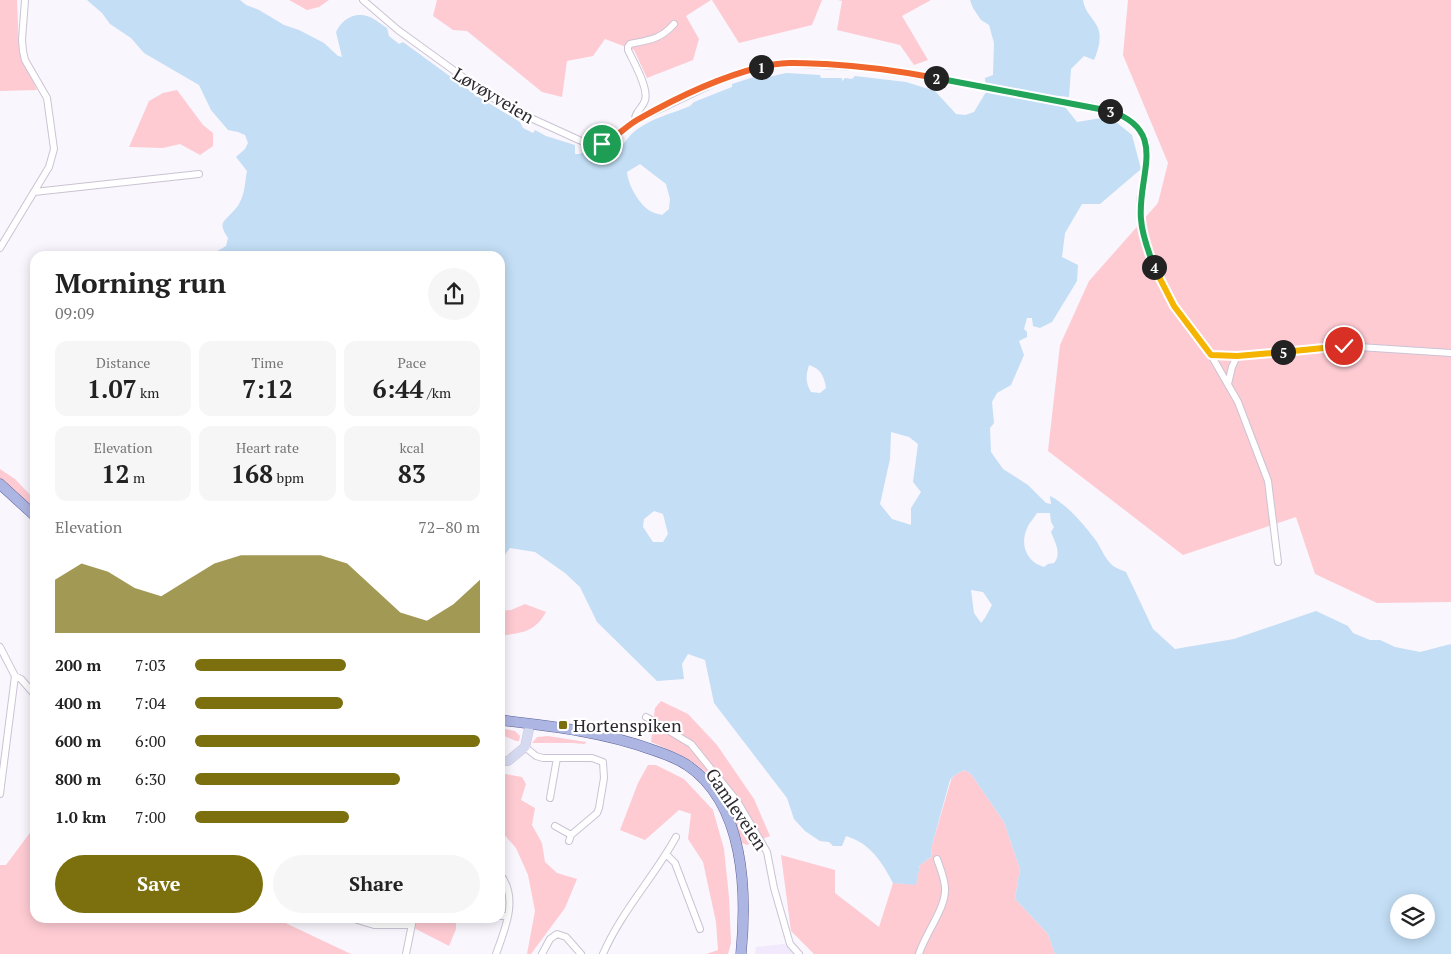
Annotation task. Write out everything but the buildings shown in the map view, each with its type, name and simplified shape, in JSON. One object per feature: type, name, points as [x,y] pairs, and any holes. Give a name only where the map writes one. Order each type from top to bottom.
[{"type":"main road","points":[[0,484],[30,511]]},
{"type":"main road","points":[[505,721],[529,727]]},
{"type":"main road","points":[[505,726],[529,727],[615,738],[639,744],[675,758],[700,776],[716,796],[726,814],[738,850],[742,873],[744,914],[742,954]]},
{"type":"street","points":[[0,248],[49,166],[54,149],[47,98],[25,60],[23,52],[25,0]]},
{"type":"street","name":"Løvøyveien","points":[[363,0],[398,30],[489,96],[524,115],[592,145],[610,141],[635,121],[720,80],[752,69],[781,63],[834,64],[876,68],[1104,109],[1122,115],[1134,123],[1141,131],[1146,142],[1147,156],[1140,201],[1144,239],[1155,269],[1171,300],[1181,317],[1211,355],[1238,402],[1268,481],[1278,562]]},
{"type":"street","name":"Løvøyveien","points":[[635,121],[635,115],[644,103],[646,96],[628,47],[630,44],[655,39],[666,34],[674,24]]},
{"type":"street","points":[[34,192],[199,174]]},
{"type":"street","points":[[1211,355],[1237,356],[1344,346],[1451,353]]},
{"type":"street","points":[[1228,384],[1237,356]]},
{"type":"street","points":[[0,648],[15,676],[21,679],[30,689]]},
{"type":"street","points":[[0,794],[15,676]]},
{"type":"street","name":"Gamleveien","points":[[646,717],[674,732],[691,744],[736,801],[767,852],[774,888],[790,944],[799,954]]},
{"type":"street","points":[[505,761],[508,761],[525,747],[529,727]]},
{"type":"street","points":[[525,747],[536,756],[592,758],[600,759],[603,762],[604,778],[597,813],[570,838],[555,826]]},
{"type":"street","points":[[550,798],[557,758]]},
{"type":"street","points":[[603,954],[616,928],[676,837]]},
{"type":"street","points":[[666,854],[676,863],[700,929]]},
{"type":"street","points":[[919,954],[930,927],[943,904],[945,895],[945,886],[937,859]]},
{"type":"street","points":[[496,954],[508,916],[509,899],[505,884]]},
{"type":"street","points":[[367,923],[374,925],[399,923]]},
{"type":"street","points":[[406,954],[412,923]]},
{"type":"street","points":[[542,954],[550,939],[558,934],[566,938],[581,954]]},
{"type":"shaded area","points":[[0,0],[17,0],[19,49],[37,90],[0,91]]},
{"type":"shaded area","points":[[289,0],[329,0],[319,7],[307,10]]},
{"type":"shaded area","points":[[437,0],[711,0],[686,16],[699,39],[693,60],[647,78],[634,50],[605,39],[593,56],[567,61],[562,97],[542,92],[467,31],[453,30],[433,16]]},
{"type":"shaded area","points":[[712,0],[822,0],[812,25],[739,43]]},
{"type":"shaded area","points":[[838,0],[931,0],[902,16],[928,60],[914,65],[900,45],[837,30],[842,1]]},
{"type":"shaded area","points":[[1128,0],[1451,0],[1451,602],[1377,603],[1315,574],[1296,517],[1183,555],[1048,451],[1060,345],[1089,281],[1158,203],[1168,163],[1123,55]]},
{"type":"shaded area","points":[[177,90],[203,125],[213,133],[213,146],[200,155],[180,144],[163,148],[129,147],[149,101],[163,93]]},
{"type":"shaded area","points":[[0,469],[15,479],[30,495],[30,507],[0,479]]},
{"type":"shaded area","points":[[525,604],[546,612],[542,619],[532,628],[505,635],[505,611]]},
{"type":"shaded area","points":[[661,701],[688,714],[717,745],[754,799],[770,836],[747,845],[742,843],[722,797],[706,773],[673,751],[651,742],[655,708]]},
{"type":"shaded area","points":[[505,729],[515,731],[520,736],[519,741],[505,736]]},
{"type":"shaded area","points":[[548,736],[586,743],[532,743],[537,737]]},
{"type":"shaded area","points":[[648,765],[656,765],[684,779],[713,810],[724,849],[729,897],[731,943],[728,954],[706,954],[718,950],[716,922],[703,862],[688,839],[691,814],[679,810],[645,840],[620,830],[638,783]]},
{"type":"shaded area","points":[[964,770],[971,774],[1004,822],[1020,869],[1015,899],[1048,934],[1055,954],[814,954],[791,931],[781,855],[835,870],[835,893],[879,927],[893,883],[916,884],[920,865],[931,857],[932,845],[951,780],[955,775]]},
{"type":"shaded area","points":[[505,774],[522,777],[526,784],[521,800],[535,808],[532,825],[542,843],[545,862],[557,873],[577,879],[565,908],[531,954],[527,954],[535,911],[528,875],[516,848],[505,836]]},
{"type":"shaded area","points":[[30,833],[30,923],[285,923],[351,954],[0,954],[0,865],[6,865]]},
{"type":"shaded area","points":[[415,923],[456,923],[456,929],[449,946],[414,928]]},
{"type":"shaded area","points":[[784,944],[799,954],[755,954],[756,947]]},
{"type":"water","points":[[87,0],[240,0],[284,25],[299,30],[324,43],[338,56],[342,57],[336,32],[345,20],[350,17],[364,15],[387,28],[389,36],[399,44],[403,42],[477,96],[520,122],[523,128],[533,133],[535,130],[546,136],[575,145],[575,154],[587,151],[600,157],[607,153],[613,156],[619,153],[632,134],[648,122],[732,87],[732,84],[757,76],[760,79],[786,73],[820,75],[821,78],[842,78],[842,81],[845,78],[852,79],[855,76],[906,82],[935,91],[956,114],[965,115],[974,112],[986,92],[985,78],[993,75],[994,43],[989,25],[981,20],[970,0],[1083,0],[1085,8],[1098,28],[1100,40],[1098,48],[1094,60],[1084,56],[1071,69],[1069,97],[1059,96],[1054,104],[1065,107],[1077,122],[1108,117],[1116,122],[1132,135],[1141,169],[1100,204],[1082,204],[1065,233],[1062,257],[1078,265],[1077,281],[1052,322],[1040,328],[1033,326],[1032,318],[1027,318],[1024,329],[1027,332],[1027,337],[1019,341],[1024,355],[1011,385],[997,393],[992,402],[994,423],[990,428],[991,452],[1003,469],[1028,485],[1046,503],[1051,504],[1050,496],[1063,504],[1076,516],[1097,542],[1110,563],[1126,572],[1153,629],[1175,649],[1234,639],[1316,611],[1348,626],[1353,633],[1370,640],[1380,640],[1395,647],[1420,652],[1451,644],[1451,954],[1055,954],[1048,934],[1015,899],[1020,869],[1004,822],[971,774],[964,770],[950,780],[932,845],[931,857],[920,865],[916,885],[893,883],[869,848],[854,839],[846,836],[842,846],[833,846],[829,842],[820,841],[805,831],[794,819],[787,798],[714,703],[705,660],[688,654],[682,664],[684,679],[657,681],[597,622],[580,587],[565,573],[535,552],[510,548],[505,554],[505,251],[218,251],[226,246],[228,238],[223,229],[223,223],[234,211],[243,195],[247,171],[236,157],[245,149],[248,143],[245,135],[228,130],[211,110],[199,85],[144,53],[131,38],[110,24],[102,13]],"holes":[[[640,164],[666,184],[670,199],[669,209],[662,215],[651,212],[638,199],[627,172]],[[809,365],[823,377],[826,388],[820,393],[811,392],[807,382]],[[891,432],[909,437],[918,444],[913,482],[921,492],[911,508],[911,525],[892,519],[880,504],[890,459]],[[654,511],[663,514],[668,534],[663,542],[653,542],[643,527],[644,519]],[[1037,513],[1050,513],[1051,522],[1054,527],[1051,532],[1058,552],[1054,563],[1044,567],[1038,565],[1029,557],[1024,546],[1024,539],[1029,524]],[[971,590],[983,592],[992,605],[981,623],[974,613]]]},
{"type":"place","name":"Hortenspiken","points":[[563,725]]},
{"type":"route","points":[[602,144],[610,141],[635,121],[720,80],[752,69],[795,62],[852,65],[897,71],[1104,109],[1122,115],[1134,123],[1141,131],[1146,142],[1147,156],[1140,201],[1144,239],[1163,287],[1181,317],[1211,355],[1237,356],[1344,346]]}]
